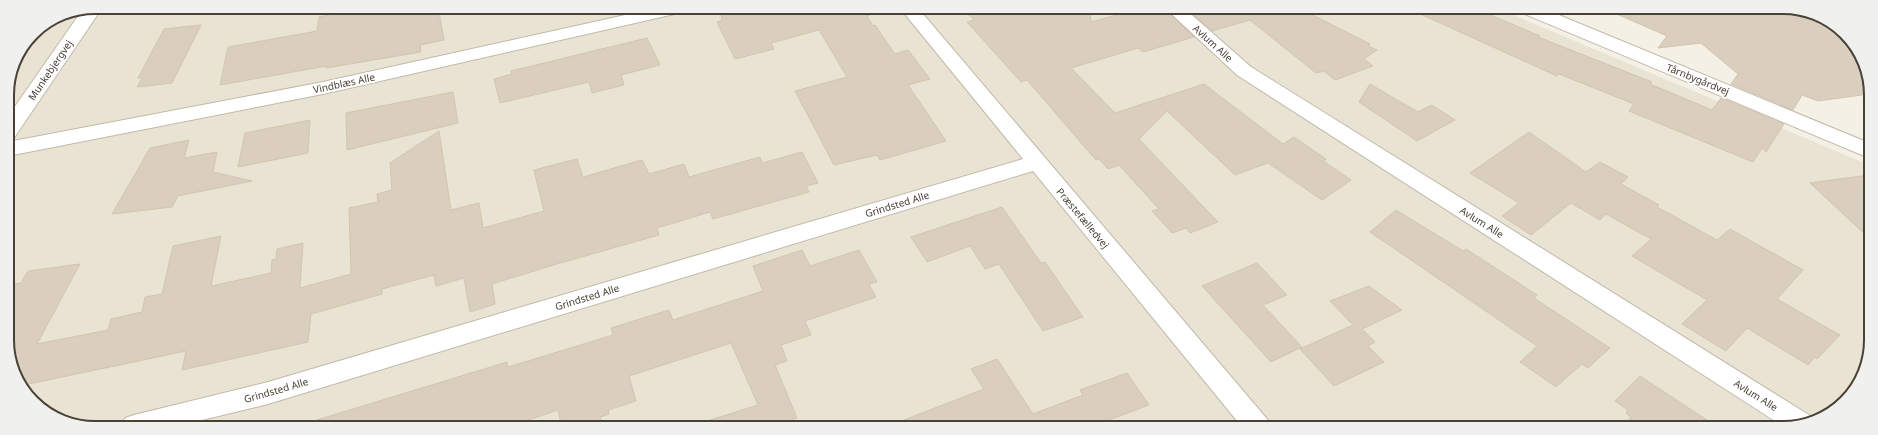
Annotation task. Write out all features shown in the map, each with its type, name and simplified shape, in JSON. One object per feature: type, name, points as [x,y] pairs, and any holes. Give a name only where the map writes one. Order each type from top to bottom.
[{"type":"street","name":"Vindblæs Alle","points":[[14,149],[323,88],[652,14]]},
{"type":"street","name":"Præstefælledvej","points":[[914,14],[1253,421]]},
{"type":"street","name":"Avlum Alle","points":[[1181,14],[1244,71],[1795,420]]},
{"type":"street","name":"Tårnbygårdvej","points":[[1540,14],[1864,149]]},
{"type":"street","name":"Munkebjergvej","points":[[14,123],[88,15]]},
{"type":"street","name":"Grindsted Alle","points":[[154,421],[268,393],[1037,162]]},
{"type":"shaded area","points":[[95,14],[1511,14],[1864,163],[1864,345],[1858,371],[1850,385],[1836,401],[1814,415],[1788,421],[90,421],[69,417],[59,413],[46,404],[31,389],[20,371],[17,361],[14,340],[14,90],[22,59],[34,42],[50,28],[64,20],[74,17]]},
{"type":"building","points":[[332,14],[439,14],[444,40],[420,45],[421,52],[326,68],[327,66],[220,85],[228,47],[317,31],[319,17]]},
{"type":"building","points":[[720,14],[870,14],[867,16],[873,26],[875,25],[895,54],[908,50],[930,79],[908,85],[946,141],[880,160],[877,155],[834,165],[795,91],[847,77],[819,30],[771,43],[774,49],[735,59],[717,22],[722,20]]},
{"type":"building","points":[[968,14],[1090,14],[1091,22],[1120,14],[1170,14],[1194,37],[1143,52],[1138,48],[1071,68],[1115,113],[1204,84],[1283,144],[1294,137],[1326,159],[1323,161],[1351,180],[1322,200],[1268,163],[1235,175],[1167,111],[1139,139],[1218,222],[1190,233],[1186,228],[1172,233],[1152,211],[1159,209],[1119,165],[1108,169],[1099,159],[1096,160],[1027,80],[1021,82],[967,22],[974,20]]},
{"type":"building","points":[[1193,14],[1311,14],[1370,44],[1368,46],[1377,50],[1364,59],[1373,66],[1335,80],[1324,71],[1316,73],[1250,20],[1212,31]]},
{"type":"building","points":[[1420,14],[1488,14],[1540,36],[1538,37],[1652,82],[1650,84],[1712,110],[1721,98],[1784,124],[1766,152],[1762,148],[1753,162],[1629,111],[1634,104],[1559,74],[1557,76]]},
{"type":"building","points":[[1617,14],[1783,14],[1809,18],[1828,28],[1847,46],[1856,59],[1860,69],[1864,95],[1818,101],[1802,95],[1793,110],[1731,84],[1738,74],[1701,43],[1658,48],[1667,36]]},
{"type":"building","points":[[201,25],[172,83],[137,87],[142,78],[138,78],[164,29]]},
{"type":"building","points":[[647,38],[660,65],[621,75],[624,85],[592,93],[589,82],[500,103],[494,79],[512,74],[511,71]]},
{"type":"building","points":[[1370,84],[1418,112],[1432,105],[1455,120],[1417,141],[1359,102]]},
{"type":"building","points":[[453,92],[458,123],[347,150],[346,113]]},
{"type":"building","points":[[310,120],[308,153],[238,167],[245,133]]},
{"type":"building","points":[[439,131],[451,210],[479,203],[483,228],[544,211],[534,170],[577,159],[583,177],[642,160],[649,174],[684,164],[689,177],[760,157],[762,163],[802,152],[818,183],[806,186],[809,192],[713,219],[710,212],[657,228],[659,235],[492,284],[495,304],[470,312],[464,278],[436,286],[434,275],[382,289],[382,294],[311,314],[308,342],[182,370],[186,351],[28,384],[25,380],[20,371],[15,350],[14,284],[21,283],[28,271],[80,264],[37,344],[108,330],[111,319],[142,312],[145,297],[162,294],[173,246],[221,236],[211,286],[271,273],[272,260],[276,259],[277,249],[303,243],[300,288],[351,274],[349,208],[378,202],[377,194],[392,190],[390,163]]},
{"type":"building","points":[[1529,132],[1586,172],[1600,162],[1628,177],[1621,184],[1659,205],[1657,207],[1717,240],[1730,229],[1803,270],[1777,299],[1840,335],[1817,359],[1815,357],[1808,365],[1747,328],[1726,351],[1682,324],[1707,300],[1632,256],[1651,239],[1606,214],[1600,220],[1571,203],[1531,235],[1502,216],[1519,203],[1470,173]]},
{"type":"building","points":[[189,140],[184,158],[217,152],[213,172],[252,181],[178,196],[172,207],[112,214],[150,148]]},
{"type":"building","points":[[1864,176],[1864,233],[1810,183]]},
{"type":"building","points":[[1002,207],[1041,263],[1045,262],[1083,317],[1043,331],[999,264],[985,269],[970,246],[927,262],[911,237]]},
{"type":"building","points":[[1396,210],[1463,251],[1466,249],[1537,295],[1534,298],[1610,348],[1588,368],[1582,364],[1556,387],[1520,362],[1537,346],[1370,232]]},
{"type":"building","points":[[802,250],[810,266],[859,250],[877,282],[869,284],[876,297],[805,321],[811,335],[781,345],[787,361],[775,365],[797,418],[789,421],[707,421],[758,405],[731,343],[629,376],[636,401],[608,410],[609,414],[600,417],[601,421],[561,421],[558,410],[526,421],[317,421],[507,362],[508,367],[613,335],[611,328],[669,310],[673,320],[763,291],[753,266]]},
{"type":"building","points":[[1257,263],[1287,295],[1263,305],[1302,347],[1271,362],[1202,286]]},
{"type":"building","points":[[1369,286],[1402,310],[1362,329],[1375,342],[1368,346],[1384,362],[1334,386],[1300,349],[1353,325],[1330,301]]},
{"type":"building","points":[[997,359],[1033,414],[1083,395],[1080,390],[1127,373],[1149,405],[1106,421],[901,421],[984,389],[971,369]]},
{"type":"building","points":[[1640,376],[1708,421],[1628,421],[1631,417],[1626,413],[1628,410],[1615,401]]}]
